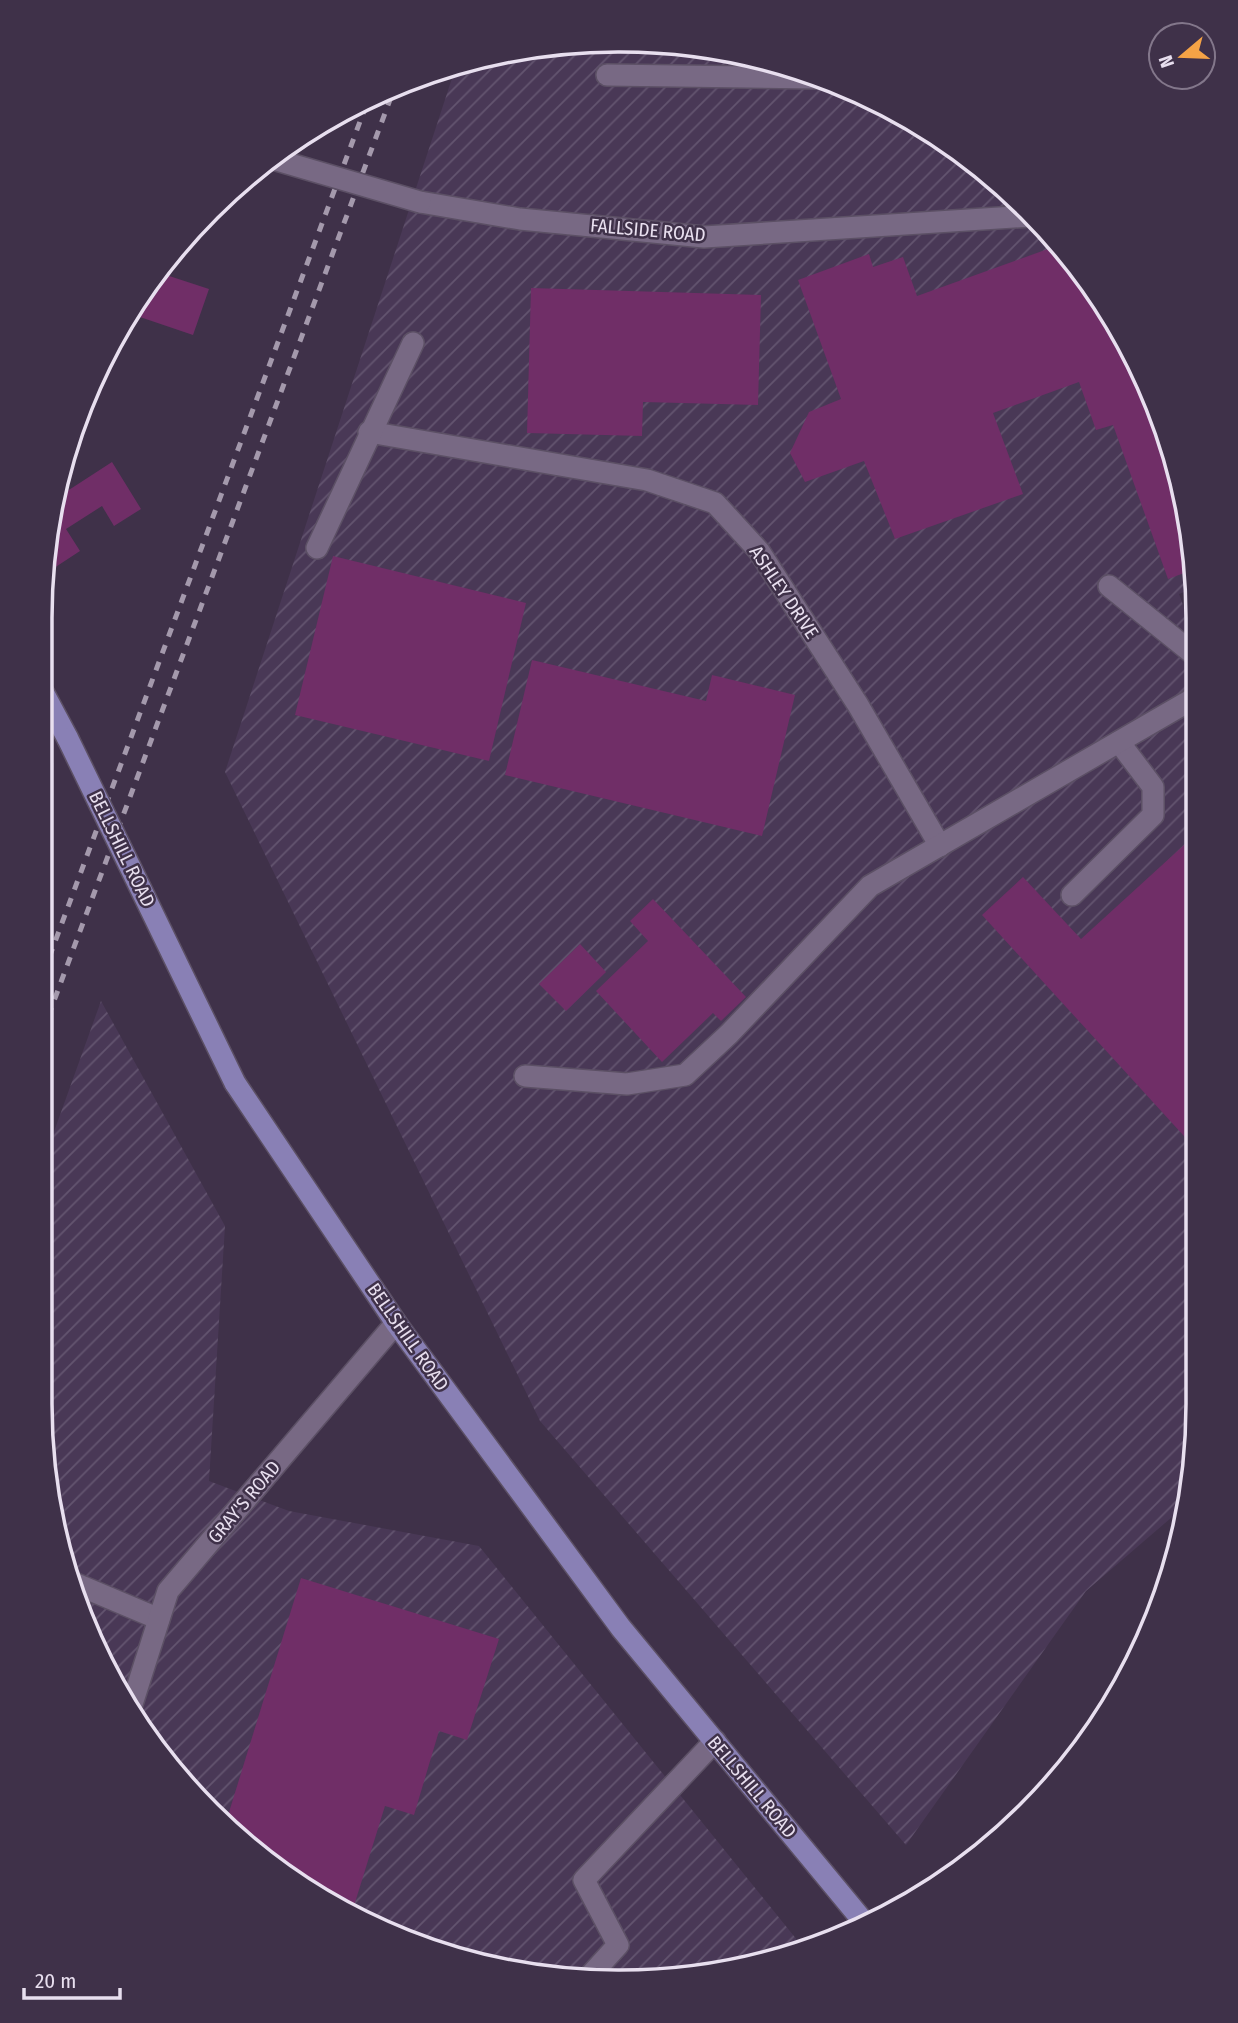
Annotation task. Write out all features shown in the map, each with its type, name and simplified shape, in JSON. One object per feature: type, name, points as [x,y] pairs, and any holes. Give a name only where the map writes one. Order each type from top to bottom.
[{"type":"main road","name":"BELLSHILL ROAD","points":[[52,709],[235,1083],[396,1323],[621,1628],[859,1917]]},
{"type":"street","points":[[607,75],[784,78]]},
{"type":"street","name":"FALLSIDE ROAD","points":[[284,162],[420,202],[520,219],[704,237],[1019,217]]},
{"type":"street","points":[[317,548],[369,432],[413,343]]},
{"type":"street","name":"ASHLEY DRIVE","points":[[369,432],[647,480],[715,503],[766,562],[859,705],[940,846]]},
{"type":"street","points":[[1109,586],[1186,648]]},
{"type":"street","points":[[525,1076],[627,1084],[685,1075],[729,1034],[870,886],[1186,703]]},
{"type":"street","points":[[1072,895],[1153,815],[1153,786],[1119,741]]},
{"type":"street","name":"GRAY'S ROAD","points":[[134,1697],[168,1591],[396,1323]]},
{"type":"street","points":[[83,1587],[159,1619]]},
{"type":"street","points":[[596,1969],[618,1945],[584,1880],[715,1741]]},
{"type":"shaded area","points":[[619,52],[693,57],[730,63],[801,83],[870,111],[902,128],[964,170],[1020,218],[1045,245],[1090,304],[1127,368],[1155,437],[1175,508],[1184,582],[1185,592],[1179,594],[1186,619],[1186,1404],[1181,1478],[1175,1514],[1086,1591],[906,1845],[540,1421],[225,772],[452,78],[508,63],[545,57]]},
{"type":"shaded area","points":[[101,1001],[225,1226],[209,1481],[289,1511],[479,1546],[798,1941],[730,1960],[656,1969],[582,1969],[508,1960],[472,1951],[402,1927],[336,1895],[274,1853],[218,1805],[170,1749],[128,1687],[96,1621],[72,1551],[63,1515],[57,1478],[52,1404],[52,1137]]},
{"type":"building","points":[[1048,249],[1090,304],[1110,336],[1142,402],[1166,472],[1175,508],[1183,573],[1168,579],[1113,425],[1096,430],[1079,382],[993,413],[1023,494],[895,539],[864,461],[805,482],[790,453],[809,412],[841,399],[798,280],[869,254],[873,267],[903,257],[917,296]]},
{"type":"building","points":[[169,276],[209,289],[193,335],[140,317]]},
{"type":"building","points":[[531,288],[761,295],[758,405],[643,402],[642,436],[527,433]]},
{"type":"building","points":[[112,462],[141,509],[114,526],[102,506],[66,529],[80,551],[55,567],[57,545],[67,491]]},
{"type":"building","points":[[333,556],[526,603],[489,761],[295,715]]},
{"type":"building","points":[[532,660],[706,701],[712,675],[795,695],[762,836],[505,775]]},
{"type":"building","points":[[1186,843],[1186,1138],[982,915],[1023,877],[1081,939]]},
{"type":"building","points":[[653,899],[746,997],[721,1021],[713,1013],[662,1062],[596,991],[648,941],[630,921]]},
{"type":"building","points":[[580,944],[606,972],[566,1011],[539,984]]},
{"type":"building","points":[[301,1578],[499,1639],[467,1740],[439,1731],[414,1815],[385,1806],[354,1905],[304,1875],[228,1815]]},
{"type":"railway","points":[[52,1006],[389,102]]},
{"type":"railway","points":[[52,950],[363,114]]}]
